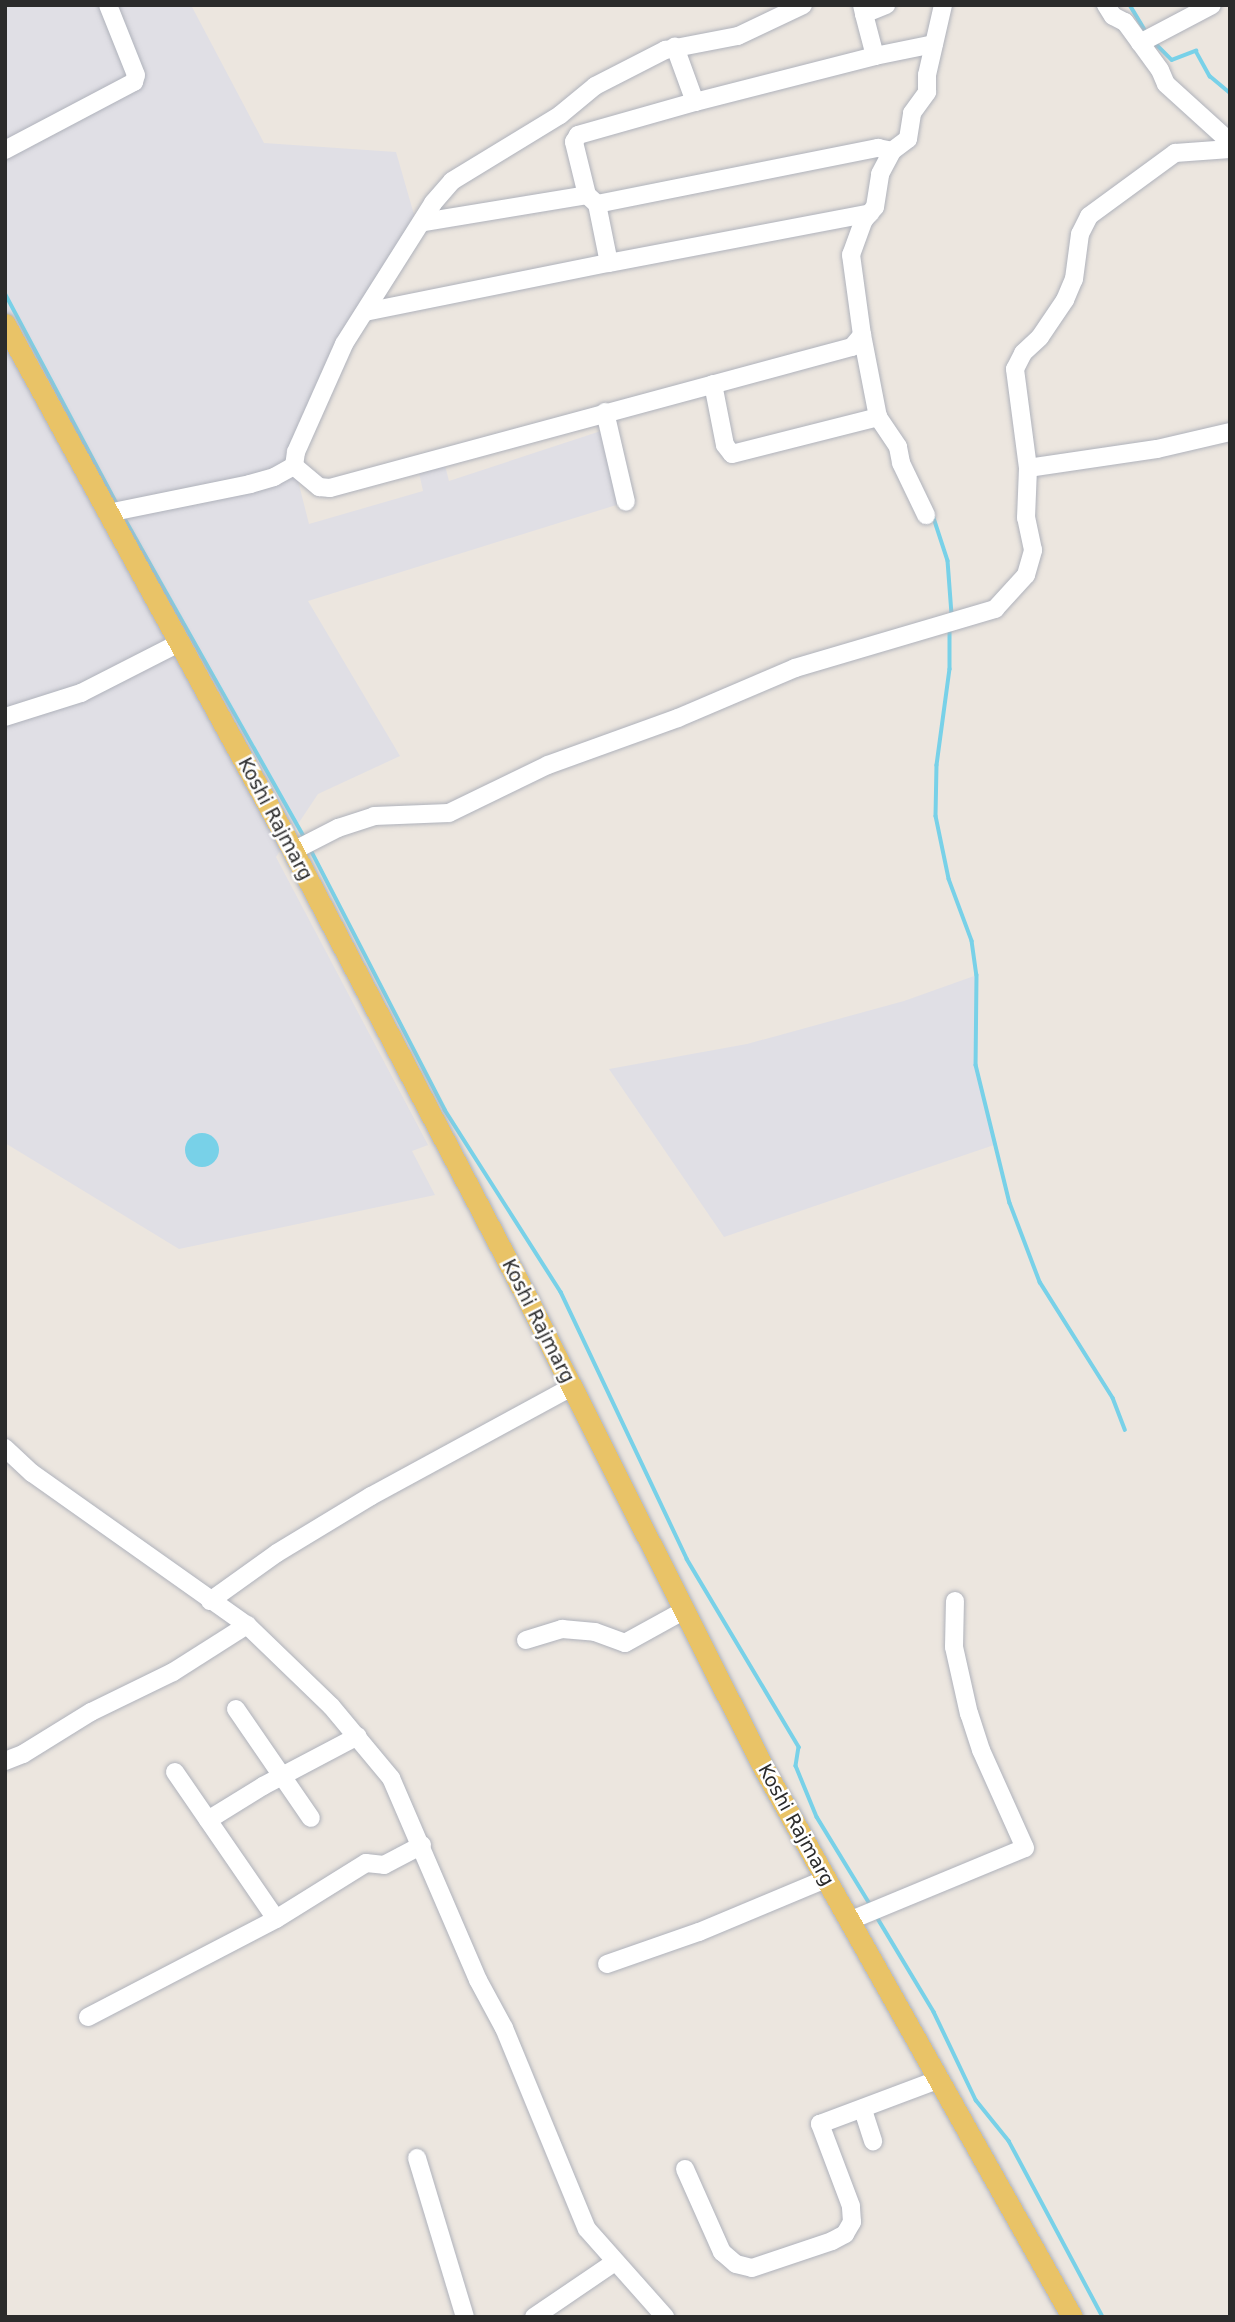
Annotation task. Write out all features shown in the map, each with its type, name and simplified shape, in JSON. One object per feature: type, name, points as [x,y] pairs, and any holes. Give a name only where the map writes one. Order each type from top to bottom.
[{"type":"main road","name":"Koshi Rajmarg","points":[[5,324],[179,642],[303,846],[763,1767],[1072,2317]]},
{"type":"street","points":[[5,150],[134,82],[136,75],[108,5]]},
{"type":"street","points":[[294,466],[296,453],[344,344],[424,222],[433,203],[452,181],[559,115],[595,86],[675,47],[738,36],[803,5]]},
{"type":"street","points":[[875,56],[863,10],[886,5]]},
{"type":"street","points":[[926,515],[901,463],[898,447],[878,416],[862,335],[851,256],[864,220],[875,207],[880,174],[892,151],[908,139],[912,113],[927,92],[927,75],[943,5]]},
{"type":"street","points":[[1106,5],[1113,16],[1147,39],[1166,84],[1230,142]]},
{"type":"street","points":[[1147,39],[1212,5]]},
{"type":"street","points":[[609,263],[574,142],[578,135],[695,102],[875,56],[934,44]]},
{"type":"street","points":[[675,47],[695,102]]},
{"type":"street","points":[[424,222],[592,199],[878,148],[892,151]]},
{"type":"street","points":[[303,846],[374,816],[449,813],[548,765],[678,718],[794,668],[995,609],[1026,575],[1033,550],[1026,518],[1028,468],[1015,369],[1023,354],[1040,337],[1065,300],[1074,279],[1080,234],[1089,216],[1175,153],[1230,149]]},
{"type":"street","points":[[365,312],[870,213]]},
{"type":"street","points":[[294,466],[319,487],[330,488],[852,346],[862,335]]},
{"type":"street","points":[[713,384],[725,445],[732,454],[878,416]]},
{"type":"street","points":[[606,412],[626,502]]},
{"type":"street","points":[[1028,468],[1157,449],[1230,432]]},
{"type":"street","points":[[108,513],[250,484],[274,477],[294,466]]},
{"type":"street","points":[[5,717],[81,693],[179,642]]},
{"type":"street","points":[[210,1601],[277,1553],[371,1496],[572,1387]]},
{"type":"street","points":[[5,1448],[32,1473],[247,1625],[331,1706],[391,1778],[422,1844],[478,1980],[505,2028],[587,2229],[665,2317]]},
{"type":"street","points":[[850,1920],[1025,1849],[981,1750],[969,1714],[954,1647],[955,1601]]},
{"type":"street","points":[[526,1640],[562,1629],[595,1632],[625,1643],[683,1611]]},
{"type":"street","points":[[5,1761],[23,1754],[92,1712],[173,1672],[247,1625]]},
{"type":"street","points":[[236,1709],[280,1777],[311,1818]]},
{"type":"street","points":[[208,1820],[280,1777],[358,1737]]},
{"type":"street","points":[[176,1772],[276,1919]]},
{"type":"street","points":[[88,2017],[276,1919],[366,1863],[384,1865],[422,1844]]},
{"type":"street","points":[[607,1964],[699,1932],[826,1879]]},
{"type":"street","points":[[685,2169],[722,2252],[736,2264],[752,2268],[845,2234],[852,2222],[851,2206],[820,2124],[940,2080]]},
{"type":"street","points":[[863,2110],[873,2141]]},
{"type":"street","points":[[417,2158],[465,2317]]},
{"type":"street","points":[[534,2317],[615,2262]]},
{"type":"shaded area","points":[[5,5],[191,5],[264,143],[396,152],[415,218],[294,465],[309,524],[423,491],[418,468],[444,461],[449,481],[610,428],[626,502],[308,601],[400,756],[318,794],[276,857],[428,1145],[412,1151],[435,1195],[179,1249],[5,1143]]},
{"type":"shaded area","points":[[977,975],[976,1065],[997,1144],[724,1237],[609,1069],[747,1044],[904,1001]]},
{"type":"water","points":[[202,1133],[214,1138],[219,1150],[214,1162],[202,1167],[190,1162],[185,1150],[190,1138]]},
{"type":"waterway","points":[[1130,5],[1147,33]]},
{"type":"waterway","points":[[1154,42],[1172,60],[1196,51],[1210,76],[1230,93]]},
{"type":"waterway","points":[[5,293],[117,504]]},
{"type":"waterway","points":[[933,515],[948,561],[952,614]]},
{"type":"waterway","points":[[124,517],[306,840]]},
{"type":"waterway","points":[[950,632],[950,669],[937,765],[936,816],[949,879],[972,941],[977,975],[976,1065],[1010,1203],[1040,1282],[1113,1398],[1125,1430]]},
{"type":"waterway","points":[[311,850],[445,1110],[561,1292],[687,1559],[799,1747],[796,1766],[817,1817],[872,1907]]},
{"type":"waterway","points":[[877,1917],[934,2012],[976,2100],[1009,2141],[1103,2317]]}]
